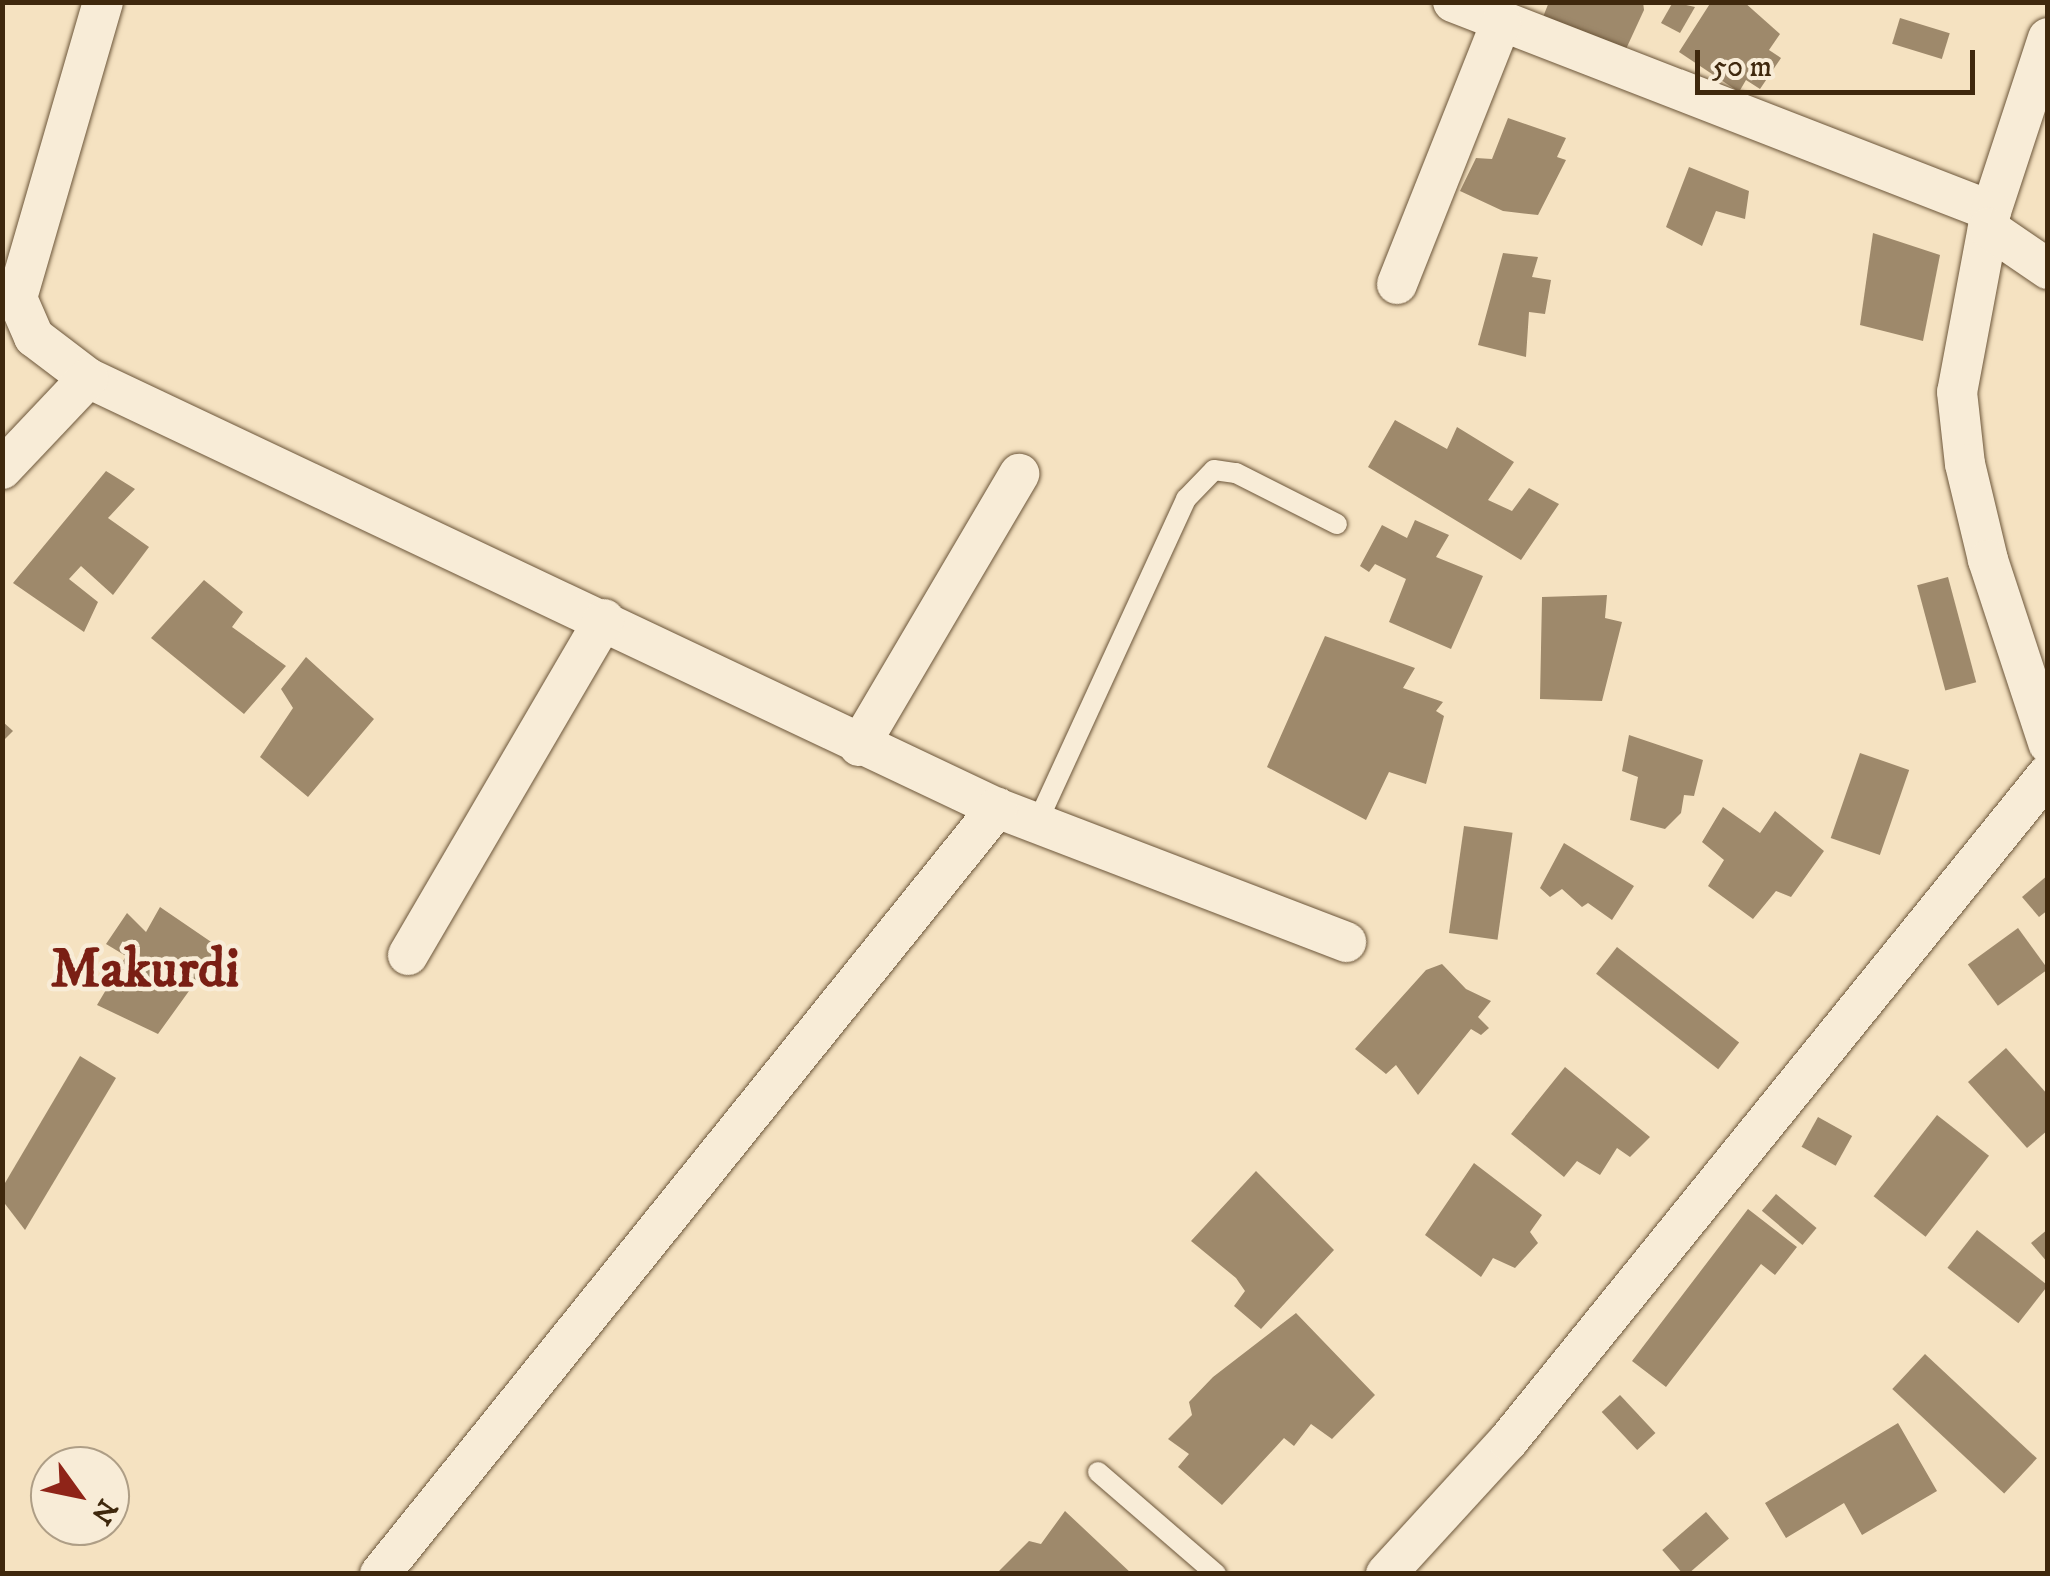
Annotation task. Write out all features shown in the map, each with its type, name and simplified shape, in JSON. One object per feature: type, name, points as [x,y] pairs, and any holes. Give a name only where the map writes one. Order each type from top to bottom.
[{"type":"street","points":[[103,2],[10,309],[34,338],[88,378],[604,620],[859,746],[998,808],[1346,942]]},
{"type":"street","points":[[1452,2],[1989,220],[2048,269]]},
{"type":"street","points":[[1397,284],[1501,22]]},
{"type":"street","points":[[2048,38],[1989,220],[1957,392],[1965,464],[1988,560],[2048,743]]},
{"type":"street","points":[[2,469],[88,378]]},
{"type":"street","points":[[859,746],[1019,474]]},
{"type":"street","points":[[408,954],[604,620]]},
{"type":"street","points":[[1386,1574],[1508,1441],[2048,774]]},
{"type":"street","points":[[380,1574],[998,808]]},
{"type":"lane","points":[[1038,823],[1186,499],[1214,470],[1236,473],[1336,524]]},
{"type":"lane","points":[[1098,1472],[1216,1574]]},
{"type":"building","points":[[1549,2],[1643,2],[1644,10],[1626,49],[1543,17]]},
{"type":"building","points":[[1673,2],[1695,7],[1680,33],[1661,23]]},
{"type":"building","points":[[1711,2],[1744,2],[1780,34],[1769,50],[1781,58],[1760,89],[1746,80],[1739,92],[1679,52]]},
{"type":"building","points":[[1900,18],[1950,33],[1942,59],[1892,44]]},
{"type":"building","points":[[1508,118],[1566,138],[1557,157],[1566,160],[1538,215],[1503,211],[1460,191],[1476,158],[1492,159]]},
{"type":"building","points":[[1689,167],[1749,191],[1745,219],[1716,211],[1702,246],[1666,227]]},
{"type":"building","points":[[1873,233],[1940,255],[1923,341],[1860,325]]},
{"type":"building","points":[[1503,253],[1538,257],[1532,277],[1551,280],[1545,314],[1529,312],[1526,357],[1478,345]]},
{"type":"building","points":[[1395,420],[1447,449],[1457,427],[1514,462],[1488,500],[1512,511],[1529,488],[1559,504],[1521,560],[1368,467]]},
{"type":"building","points":[[106,471],[135,489],[108,518],[149,547],[113,595],[81,566],[69,579],[98,602],[84,632],[13,583]]},
{"type":"building","points":[[1415,520],[1449,535],[1436,557],[1483,576],[1451,649],[1389,622],[1406,579],[1375,564],[1369,572],[1360,566],[1382,525],[1407,538]]},
{"type":"building","points":[[1948,577],[1976,682],[1945,691],[1917,585]]},
{"type":"building","points":[[204,580],[243,612],[232,627],[286,666],[244,714],[151,638]]},
{"type":"building","points":[[1607,595],[1605,618],[1622,622],[1602,701],[1540,699],[1542,597]]},
{"type":"building","points":[[1325,636],[1415,668],[1403,688],[1443,702],[1436,711],[1444,716],[1426,784],[1389,772],[1366,820],[1267,767]]},
{"type":"building","points":[[306,657],[374,719],[308,797],[260,757],[293,708],[281,689]]},
{"type":"building","points":[[2,721],[13,731],[2,742]]},
{"type":"building","points":[[1629,735],[1703,760],[1694,796],[1684,795],[1681,813],[1665,829],[1630,820],[1638,777],[1622,771]]},
{"type":"building","points":[[1860,753],[1909,770],[1880,855],[1831,838]]},
{"type":"building","points":[[1723,807],[1760,833],[1775,811],[1824,851],[1791,897],[1776,891],[1753,919],[1708,886],[1724,860],[1702,842]]},
{"type":"building","points":[[1464,826],[1513,833],[1497,940],[1449,933]]},
{"type":"building","points":[[1564,843],[1634,886],[1612,920],[1588,903],[1582,907],[1562,889],[1550,897],[1540,888]]},
{"type":"building","points":[[2048,875],[2048,910],[2039,917],[2022,897]]},
{"type":"building","points":[[160,907],[220,948],[158,1034],[97,1005],[126,956],[106,944],[127,913],[146,932]]},
{"type":"building","points":[[2018,928],[2048,969],[1998,1006],[1968,964]]},
{"type":"building","points":[[1617,947],[1739,1042],[1718,1069],[1596,974]]},
{"type":"building","points":[[1442,964],[1466,989],[1491,1001],[1478,1017],[1489,1028],[1481,1035],[1471,1029],[1418,1095],[1396,1065],[1386,1074],[1355,1049],[1426,970]]},
{"type":"building","points":[[2006,1048],[2048,1095],[2048,1130],[2027,1148],[1968,1082]]},
{"type":"building","points":[[80,1056],[116,1078],[25,1230],[2,1200],[2,1188]]},
{"type":"building","points":[[1565,1067],[1650,1137],[1630,1157],[1617,1148],[1600,1175],[1577,1161],[1564,1177],[1511,1134]]},
{"type":"building","points":[[1937,1115],[1989,1156],[1926,1237],[1874,1196]]},
{"type":"building","points":[[1818,1117],[1852,1136],[1836,1166],[1802,1147]]},
{"type":"building","points":[[1474,1163],[1542,1215],[1530,1232],[1538,1243],[1515,1268],[1493,1258],[1481,1277],[1425,1235]]},
{"type":"building","points":[[1256,1171],[1334,1250],[1261,1329],[1234,1306],[1245,1291],[1236,1278],[1191,1241]]},
{"type":"building","points":[[1776,1194],[1817,1228],[1802,1245],[1762,1211]]},
{"type":"building","points":[[1748,1209],[1797,1247],[1775,1275],[1761,1264],[1666,1387],[1632,1361]]},
{"type":"building","points":[[2048,1229],[2048,1263],[2031,1243]]},
{"type":"building","points":[[1977,1230],[2048,1285],[2018,1323],[1947,1268]]},
{"type":"building","points":[[1296,1313],[1375,1395],[1332,1439],[1311,1424],[1294,1446],[1284,1438],[1222,1505],[1178,1467],[1189,1454],[1168,1439],[1192,1415],[1189,1402],[1213,1377]]},
{"type":"building","points":[[1925,1354],[2037,1458],[2004,1493],[1892,1389]]},
{"type":"building","points":[[1620,1395],[1655,1433],[1637,1450],[1602,1412]]},
{"type":"building","points":[[1898,1423],[1937,1491],[1862,1535],[1844,1503],[1786,1538],[1765,1503]]},
{"type":"building","points":[[1065,1511],[1132,1574],[996,1574],[1029,1541],[1041,1544]]},
{"type":"building","points":[[1706,1512],[1729,1538],[1688,1574],[1683,1574],[1662,1550]]},
{"type":"district","name":"Makurdi","points":[[145,971]]}]
